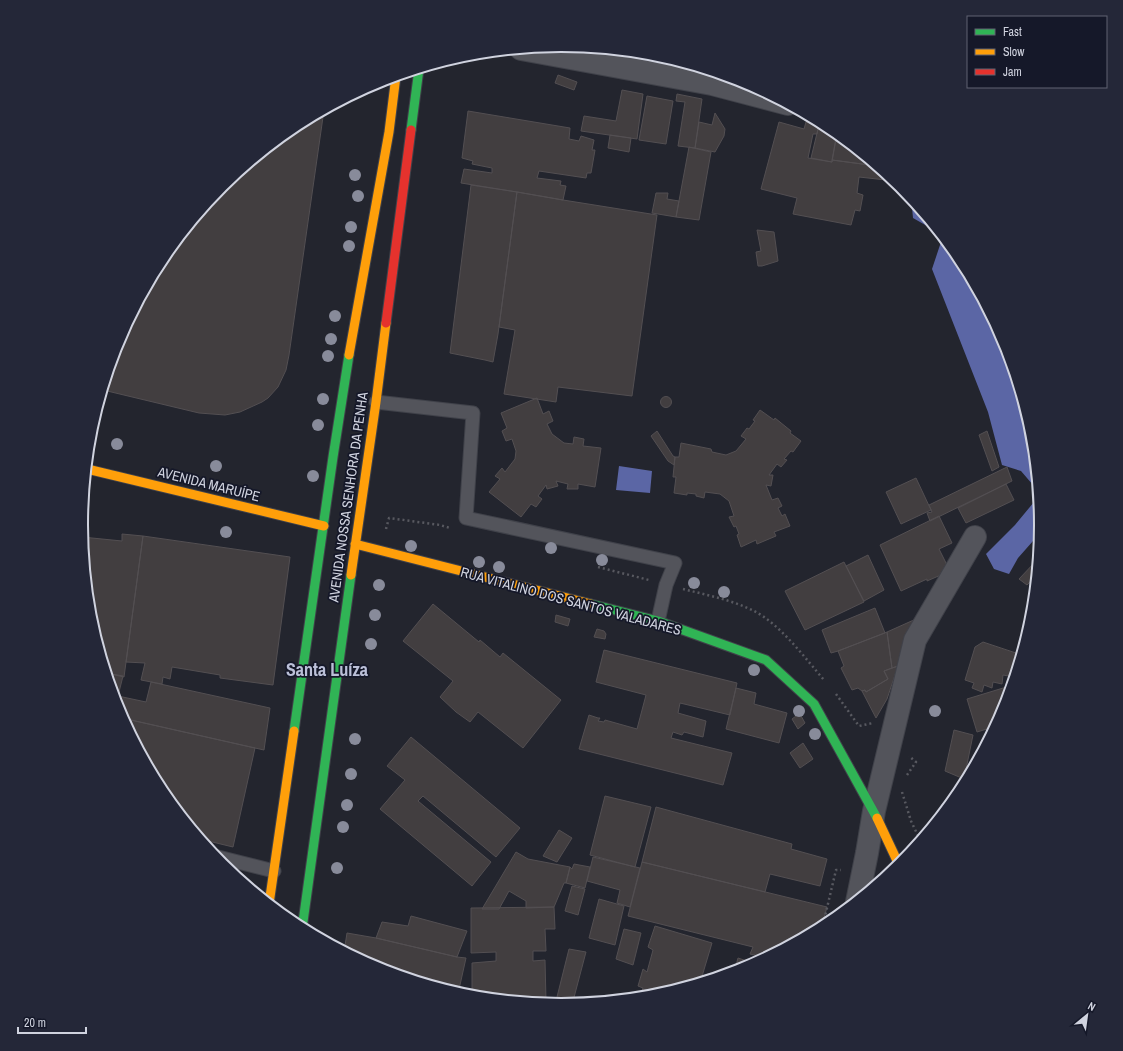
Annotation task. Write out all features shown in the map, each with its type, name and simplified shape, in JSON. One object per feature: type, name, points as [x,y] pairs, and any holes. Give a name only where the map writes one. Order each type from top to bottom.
[{"type":"main road","name":"AVENIDA NOSSA SENHORA DA PENHA","points":[[302,921],[351,541],[363,487],[376,402],[418,74]]},
{"type":"main road","name":"AVENIDA NOSSA SENHORA DA PENHA","points":[[270,898],[331,525],[333,457],[389,132],[395,82]]},
{"type":"main road","name":"AVENIDA MARUÍPE","points":[[92,469],[331,525]]},
{"type":"main road","points":[[352,507],[363,487]]},
{"type":"main road","name":"RUA VITALINO DOS SANTOS VALADARES","points":[[351,541],[658,621],[766,660],[814,704],[874,811],[897,859]]},
{"type":"street","points":[[545,53],[714,78],[745,89]]},
{"type":"street","points":[[859,894],[874,811],[915,640],[975,536]]},
{"type":"lane","points":[[376,402],[473,413],[466,518],[675,563],[666,585],[658,621]]},
{"type":"lane","points":[[226,859],[274,871]]},
{"type":"path","points":[[389,518],[440,525],[455,529]]},
{"type":"path","points":[[591,565],[726,600],[754,612],[770,622],[828,684]]},
{"type":"path","points":[[832,690],[859,726]]},
{"type":"path","points":[[824,919],[836,870]]},
{"type":"water","points":[[912,208],[929,227],[913,218]]},
{"type":"water","points":[[941,242],[972,289],[986,316],[1010,373],[1019,403],[1031,464],[1034,495],[1034,541],[1018,558],[1009,574],[994,569],[986,554],[1015,525],[1034,502],[1033,485],[1021,471],[1002,465],[988,412],[932,269]]},
{"type":"water","points":[[619,466],[652,471],[650,493],[616,490]]},
{"type":"building","points":[[629,57],[654,61],[686,69],[687,76],[628,64]]},
{"type":"building","points":[[558,75],[577,82],[574,90],[555,83]]},
{"type":"building","points":[[622,90],[643,94],[637,139],[581,131],[584,116],[616,121]]},
{"type":"building","points":[[677,94],[702,99],[695,148],[678,146],[685,102],[676,101]]},
{"type":"building","points":[[647,96],[673,101],[666,144],[639,140]]},
{"type":"building","points":[[468,111],[570,128],[569,139],[579,141],[581,136],[594,140],[592,150],[595,150],[591,173],[587,173],[586,178],[539,171],[537,178],[561,181],[560,185],[566,186],[563,200],[461,183],[464,169],[492,173],[492,168],[472,164],[473,161],[462,158]]},
{"type":"building","points":[[715,113],[725,129],[724,136],[715,152],[695,148],[699,122],[712,125]]},
{"type":"building","points":[[323,116],[286,370],[278,387],[262,402],[240,412],[225,415],[199,413],[108,391],[124,344],[151,289],[186,237],[206,213],[249,170],[273,150]]},
{"type":"building","points":[[779,122],[804,129],[806,122],[810,122],[818,128],[817,134],[813,134],[808,158],[832,162],[832,160],[868,165],[884,180],[859,177],[857,193],[863,195],[860,211],[855,210],[851,225],[793,214],[797,198],[761,189]]},
{"type":"building","points":[[818,129],[836,140],[832,162],[811,158]]},
{"type":"building","points":[[610,135],[631,138],[629,152],[608,148]]},
{"type":"building","points":[[836,140],[868,165],[832,160]]},
{"type":"building","points":[[689,147],[711,152],[699,220],[676,217]]},
{"type":"building","points":[[471,185],[517,192],[493,362],[450,353]]},
{"type":"building","points":[[517,192],[657,215],[632,396],[558,387],[556,402],[504,394],[515,330],[499,327]]},
{"type":"building","points":[[656,193],[668,193],[667,199],[679,201],[676,217],[652,213]]},
{"type":"building","points":[[757,230],[774,232],[778,261],[758,266],[756,252],[761,251]]},
{"type":"building","points":[[664,397],[668,397],[670,398],[670,406],[664,407],[661,404],[661,400]]},
{"type":"building","points":[[537,398],[543,414],[549,411],[553,421],[547,424],[552,434],[564,443],[573,444],[574,437],[584,439],[583,446],[601,448],[595,487],[578,484],[578,489],[567,489],[568,484],[556,481],[558,486],[547,489],[546,485],[538,496],[542,499],[536,507],[531,504],[521,517],[489,492],[500,479],[495,476],[502,468],[505,472],[515,459],[516,451],[512,439],[506,441],[502,431],[507,428],[501,413]]},
{"type":"building","points":[[760,410],[774,420],[775,418],[791,431],[790,433],[801,441],[793,452],[791,451],[784,459],[787,460],[781,467],[777,464],[769,475],[773,475],[771,486],[766,485],[772,500],[778,498],[782,506],[778,508],[782,516],[785,514],[790,526],[774,532],[776,536],[757,544],[756,540],[741,547],[736,526],[734,527],[729,517],[734,516],[729,501],[720,494],[705,492],[704,498],[696,496],[696,494],[687,493],[687,495],[674,493],[676,477],[673,477],[675,457],[679,457],[681,443],[711,449],[712,452],[726,455],[736,451],[746,439],[741,436],[755,421],[753,420]]},
{"type":"building","points":[[657,431],[675,457],[674,465],[668,461],[651,436]]},
{"type":"building","points":[[987,431],[999,467],[992,471],[979,435]]},
{"type":"building","points":[[1007,467],[1012,481],[930,521],[927,513],[932,512],[929,505]]},
{"type":"building","points":[[916,478],[931,510],[901,524],[886,492]]},
{"type":"building","points":[[1006,484],[1014,500],[966,523],[958,508]]},
{"type":"building","points":[[939,516],[952,543],[939,549],[950,571],[927,581],[927,579],[901,591],[880,545]]},
{"type":"building","points":[[122,534],[143,536],[124,677],[112,674],[104,648],[92,587],[88,538],[122,541]]},
{"type":"building","points":[[143,536],[290,557],[273,685],[220,678],[220,675],[172,667],[170,679],[163,677],[162,684],[141,680],[145,663],[126,662]]},
{"type":"building","points":[[868,555],[884,590],[864,601],[846,566]]},
{"type":"building","points":[[844,562],[864,602],[805,630],[785,591]]},
{"type":"building","points":[[1033,564],[1032,580],[1027,585],[1019,579]]},
{"type":"building","points":[[433,604],[479,642],[480,640],[500,657],[503,653],[561,700],[523,748],[478,712],[470,722],[456,712],[440,697],[453,681],[403,641]]},
{"type":"building","points":[[875,608],[885,633],[831,653],[822,630]]},
{"type":"building","points":[[556,615],[570,619],[568,626],[555,622]]},
{"type":"building","points":[[916,619],[898,666],[892,668],[887,632]]},
{"type":"building","points":[[597,629],[604,631],[606,634],[605,639],[594,637]]},
{"type":"building","points":[[887,632],[892,668],[884,671],[888,679],[866,692],[865,690],[862,691],[858,688],[852,690],[841,668],[844,666],[838,651]]},
{"type":"building","points":[[983,642],[1017,653],[1010,676],[1003,675],[1002,684],[993,682],[992,688],[984,685],[982,692],[972,688],[974,683],[965,680],[975,647]]},
{"type":"building","points":[[604,650],[737,683],[730,715],[680,703],[678,713],[706,721],[703,737],[684,732],[682,735],[673,732],[671,738],[732,753],[723,785],[579,749],[589,715],[600,718],[598,721],[604,722],[605,720],[637,729],[646,695],[596,682]]},
{"type":"building","points":[[898,666],[887,699],[876,718],[862,691],[865,690],[866,692],[888,679],[884,671]]},
{"type":"building","points":[[112,674],[123,676],[119,693]]},
{"type":"building","points":[[151,682],[270,708],[264,750],[130,720],[120,696],[146,702]]},
{"type":"building","points":[[1007,687],[989,728],[977,732],[967,699]]},
{"type":"building","points":[[736,688],[756,693],[754,704],[787,713],[779,743],[726,729]]},
{"type":"building","points":[[800,713],[805,723],[798,729],[792,719]]},
{"type":"building","points":[[130,720],[255,748],[233,847],[209,841],[186,814],[151,762]]},
{"type":"building","points":[[954,730],[973,735],[965,773],[962,778],[945,771]]},
{"type":"building","points":[[411,737],[520,828],[496,857],[423,796],[418,801],[491,862],[472,886],[380,809],[405,780],[387,766]]},
{"type":"building","points":[[803,743],[813,759],[800,768],[790,753]]},
{"type":"building","points":[[605,796],[651,807],[635,867],[590,855]]},
{"type":"building","points":[[656,807],[792,844],[791,849],[827,859],[820,886],[770,874],[765,892],[642,862]]},
{"type":"building","points":[[559,830],[572,838],[557,862],[543,856]]},
{"type":"building","points":[[516,852],[528,859],[570,867],[566,883],[564,883],[554,907],[526,908],[526,901],[509,891],[499,909],[482,909]]},
{"type":"building","points":[[593,857],[640,868],[630,907],[617,903],[620,890],[587,881]]},
{"type":"building","points":[[642,862],[827,907],[823,920],[798,936],[758,956],[750,954],[753,947],[628,916]]},
{"type":"building","points":[[574,864],[590,867],[585,888],[566,883],[570,867],[572,869]]},
{"type":"building","points":[[572,886],[585,889],[578,915],[565,911]]},
{"type":"building","points":[[599,899],[624,906],[615,945],[589,938]]},
{"type":"building","points":[[554,907],[555,929],[545,929],[546,951],[533,951],[533,961],[545,960],[546,998],[500,995],[472,990],[472,963],[496,961],[496,952],[471,953],[471,908]]},
{"type":"building","points":[[411,916],[467,931],[457,957],[376,938],[382,922],[408,926]]},
{"type":"building","points":[[655,926],[712,943],[702,978],[642,992],[643,988],[638,986],[643,969],[647,972],[653,950],[648,947]]},
{"type":"building","points":[[624,929],[641,933],[633,965],[616,959]]},
{"type":"building","points":[[347,933],[466,958],[459,988],[409,974],[380,963],[345,946]]},
{"type":"building","points":[[569,949],[586,952],[574,999],[557,999]]},
{"type":"building","points":[[738,958],[747,961],[743,963],[736,966]]},
{"type":"traffic: fast","points":[[411,130],[418,74]]},
{"type":"traffic: fast","points":[[294,731],[349,355]]},
{"type":"traffic: fast","points":[[303,922],[351,575]]},
{"type":"traffic: fast","points":[[591,604],[658,621],[766,660],[814,704],[877,818]]},
{"type":"traffic: slow","points":[[349,355],[389,132],[395,82]]},
{"type":"traffic: slow","points":[[351,575],[386,323]]},
{"type":"traffic: slow","points":[[91,470],[324,526]]},
{"type":"traffic: slow","points":[[355,544],[591,604]]},
{"type":"traffic: slow","points":[[270,898],[294,731]]},
{"type":"traffic: slow","points":[[877,818],[896,859]]},
{"type":"traffic: jam","points":[[386,323],[411,130]]},
{"type":"district","name":"Santa Luíza","points":[[327,669]]}]
